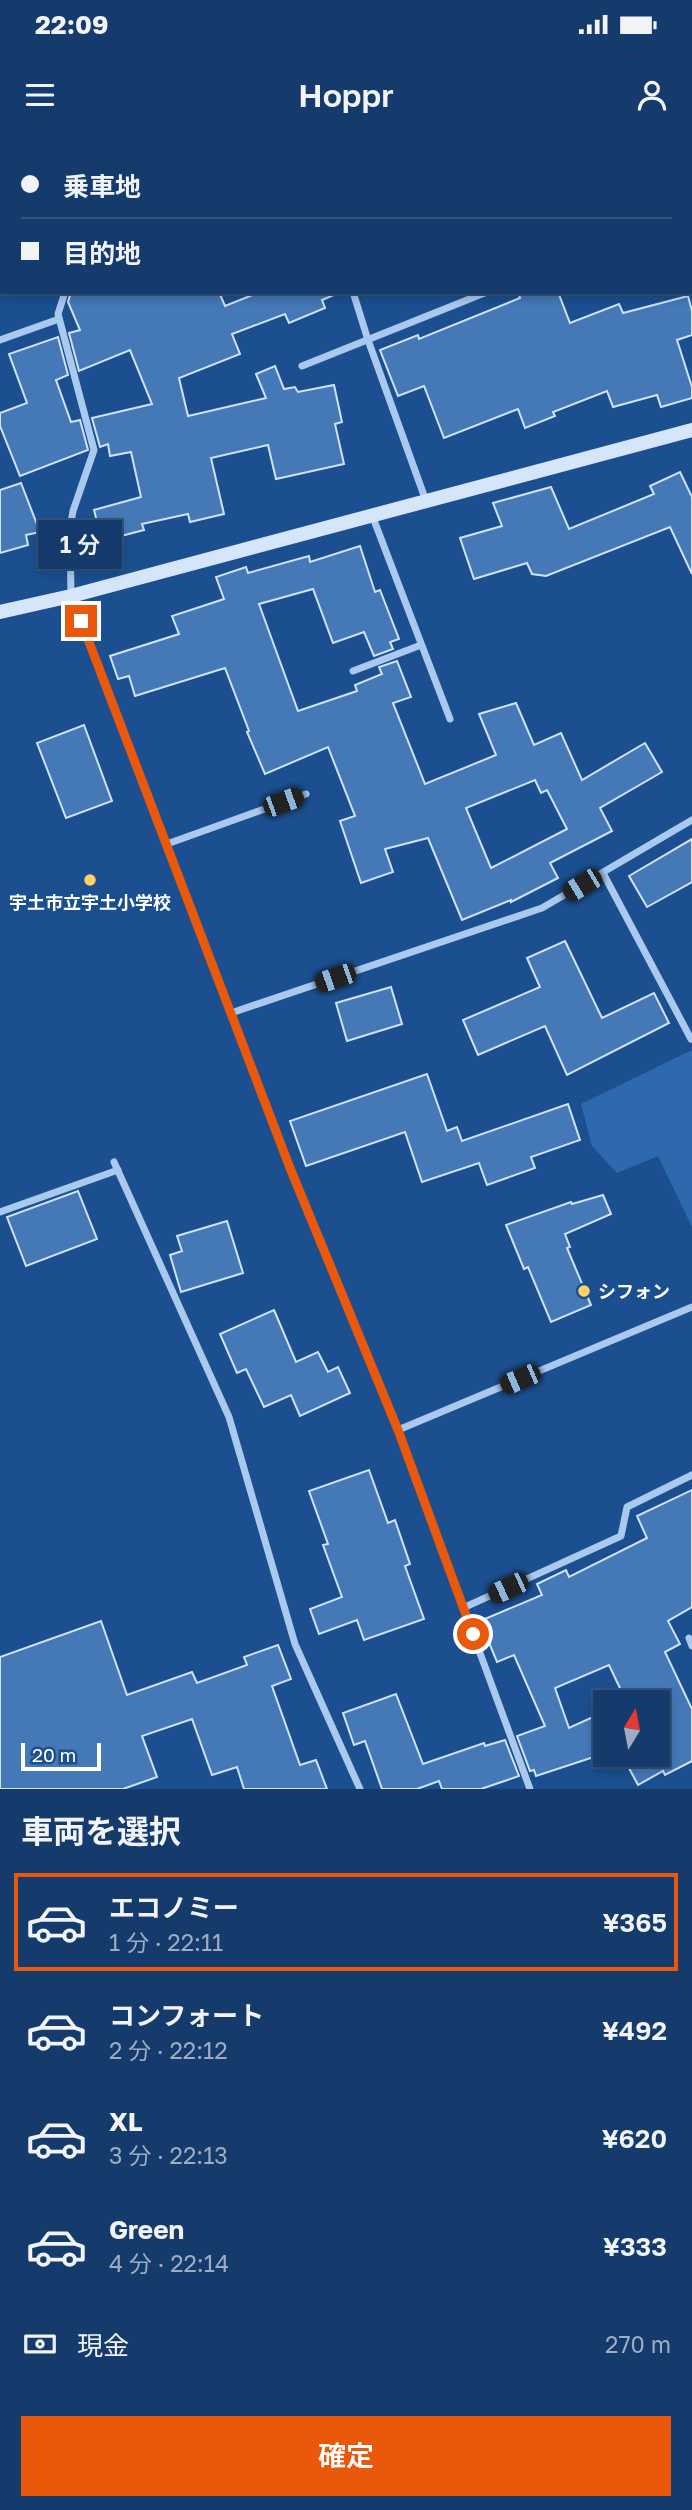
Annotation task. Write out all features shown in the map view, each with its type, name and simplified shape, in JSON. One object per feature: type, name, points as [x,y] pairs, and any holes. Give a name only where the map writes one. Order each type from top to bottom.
[{"type":"street","points":[[64,294],[58,314],[94,450],[73,511],[70,529],[71,596],[290,1168],[398,1430],[530,1789]]},
{"type":"street","points":[[354,294],[426,501]]},
{"type":"street","points":[[302,366],[482,294]]},
{"type":"street","points":[[0,340],[59,319]]},
{"type":"street","points":[[0,612],[71,596],[692,430]]},
{"type":"street","points":[[372,515],[450,719]]},
{"type":"street","points":[[353,671],[421,645]]},
{"type":"street","points":[[167,844],[306,794]]},
{"type":"street","points":[[231,1013],[542,908],[692,820]]},
{"type":"street","points":[[603,873],[691,1039]]},
{"type":"street","points":[[114,1162],[229,1417],[295,1644],[360,1789]]},
{"type":"street","points":[[0,1212],[117,1170]]},
{"type":"street","points":[[398,1430],[692,1307]]},
{"type":"street","points":[[463,1608],[621,1536],[627,1507],[692,1475]]},
{"type":"shaded area","points":[[692,1050],[692,1227],[658,1156],[617,1173],[592,1146],[581,1104]]},
{"type":"building","points":[[70,294],[220,294],[225,306],[255,294],[336,294],[322,300],[325,308],[289,323],[285,314],[232,334],[240,354],[179,378],[188,416],[266,398],[256,374],[275,366],[284,389],[295,387],[298,392],[334,385],[342,422],[335,424],[344,464],[276,479],[268,445],[211,458],[224,514],[190,522],[188,514],[142,524],[144,530],[102,541],[94,510],[141,497],[131,452],[110,456],[108,444],[100,447],[92,418],[152,404],[130,350],[79,371],[69,333],[80,330],[68,302]]},
{"type":"building","points":[[519,294],[559,294],[570,323],[619,304],[623,313],[688,296],[692,311],[692,335],[677,340],[692,387],[692,398],[661,407],[657,395],[613,407],[607,391],[553,412],[555,416],[525,428],[518,409],[444,438],[424,386],[398,396],[380,350],[418,335],[419,339],[520,298]]},
{"type":"building","points":[[58,337],[68,375],[56,380],[71,422],[80,420],[88,450],[20,476],[0,426],[0,413],[27,403],[9,354]]},
{"type":"building","points":[[680,472],[692,497],[692,574],[670,527],[546,576],[532,574],[527,563],[474,579],[460,538],[502,526],[493,503],[551,487],[569,529],[654,494],[650,486]]},
{"type":"building","points":[[21,483],[40,532],[26,535],[28,545],[0,553],[0,490]]},
{"type":"building","points":[[360,546],[375,592],[380,590],[399,639],[390,642],[393,649],[374,656],[364,632],[333,643],[313,589],[259,604],[298,711],[357,691],[355,685],[382,674],[379,667],[397,661],[411,697],[393,703],[425,784],[496,755],[479,714],[516,703],[534,745],[561,733],[582,780],[645,743],[662,772],[600,808],[612,831],[550,863],[558,878],[511,902],[462,920],[428,838],[385,849],[393,872],[361,883],[340,821],[355,816],[328,747],[265,774],[225,668],[135,696],[129,676],[118,679],[110,656],[179,634],[172,616],[224,599],[216,577],[246,567],[248,573],[309,556],[310,562]],"holes":[[[535,780],[541,793],[547,790],[567,829],[491,868],[466,808]]]},
{"type":"building","points":[[84,725],[112,801],[66,818],[37,743]]},
{"type":"building","points":[[692,839],[692,882],[647,907],[629,876]]},
{"type":"building","points":[[565,941],[602,1018],[654,993],[669,1023],[567,1075],[545,1026],[478,1055],[463,1020],[540,987],[527,958]]},
{"type":"building","points":[[391,987],[402,1024],[347,1041],[336,1003]]},
{"type":"building","points":[[427,1074],[447,1131],[457,1127],[462,1141],[568,1104],[580,1140],[531,1157],[535,1168],[487,1185],[479,1163],[422,1182],[405,1132],[306,1166],[290,1121]]},
{"type":"building","points":[[78,1191],[97,1239],[26,1266],[7,1217]]},
{"type":"building","points":[[603,1195],[611,1214],[565,1234],[570,1247],[567,1248],[591,1305],[551,1322],[528,1267],[524,1269],[506,1225],[571,1202],[572,1204]]},
{"type":"building","points":[[227,1221],[243,1273],[181,1292],[170,1255],[182,1251],[177,1236]]},
{"type":"building","points":[[274,1310],[296,1362],[318,1352],[328,1372],[338,1367],[350,1393],[300,1416],[291,1395],[264,1407],[246,1369],[237,1373],[220,1334]]},
{"type":"building","points":[[369,1470],[388,1523],[395,1520],[410,1564],[405,1566],[424,1619],[364,1640],[357,1620],[319,1634],[310,1609],[342,1597],[323,1545],[328,1544],[309,1491]]},
{"type":"building","points":[[692,1490],[692,1607],[668,1621],[680,1644],[665,1652],[692,1709],[692,1761],[665,1775],[663,1771],[638,1785],[629,1768],[670,1768],[670,1690],[621,1690],[609,1665],[555,1688],[569,1728],[593,1717],[593,1757],[536,1776],[534,1770],[530,1771],[517,1736],[545,1726],[514,1655],[497,1662],[480,1621],[542,1595],[537,1584],[566,1570],[569,1577],[647,1538],[637,1516]]},
{"type":"building","points":[[101,1621],[127,1695],[192,1672],[197,1683],[247,1665],[244,1657],[278,1645],[291,1679],[272,1686],[300,1765],[316,1760],[327,1789],[244,1789],[237,1767],[212,1775],[192,1719],[142,1736],[157,1777],[123,1789],[0,1789],[0,1657]]},
{"type":"building","points":[[396,1694],[423,1764],[484,1743],[485,1746],[505,1740],[519,1776],[481,1789],[442,1789],[439,1781],[417,1789],[382,1789],[365,1741],[354,1745],[343,1713]]},
{"type":"place","name":"宇土市立宇土小学校","points":[[90,880]]},
{"type":"place","name":"シフォン","points":[[584,1291]]},
{"type":"route","points":[[81,621],[290,1168],[398,1430],[473,1634]]}]
